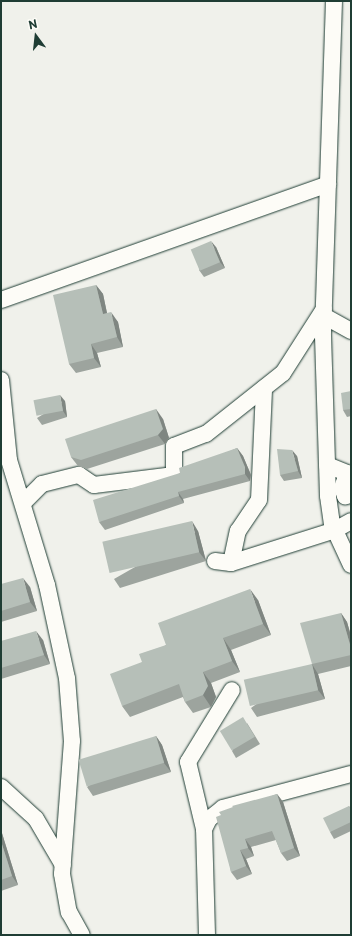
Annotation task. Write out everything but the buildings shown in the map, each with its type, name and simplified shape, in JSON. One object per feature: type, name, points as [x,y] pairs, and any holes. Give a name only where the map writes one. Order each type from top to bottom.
[{"type":"street","points":[[334,1],[324,312],[328,510],[342,536],[351,564]]},
{"type":"street","points":[[1,300],[328,184]]},
{"type":"street","points":[[324,312],[351,331]]},
{"type":"street","points":[[23,503],[42,484],[79,475],[94,485],[174,475],[174,446],[206,434],[283,373],[324,312]]},
{"type":"street","points":[[1,380],[9,460],[48,585],[68,678],[72,741],[63,865],[64,896],[69,912],[82,935]]},
{"type":"street","points":[[230,564],[238,531],[259,500],[264,388]]},
{"type":"street","points":[[327,465],[347,473],[342,488],[345,496],[351,495]]},
{"type":"street","points":[[215,561],[230,564],[342,536],[351,521]]},
{"type":"street","points":[[207,935],[204,829],[188,762],[232,690]]},
{"type":"street","points":[[204,829],[209,819],[223,808],[351,774]]},
{"type":"street","points":[[1,787],[36,819],[63,865]]}]
